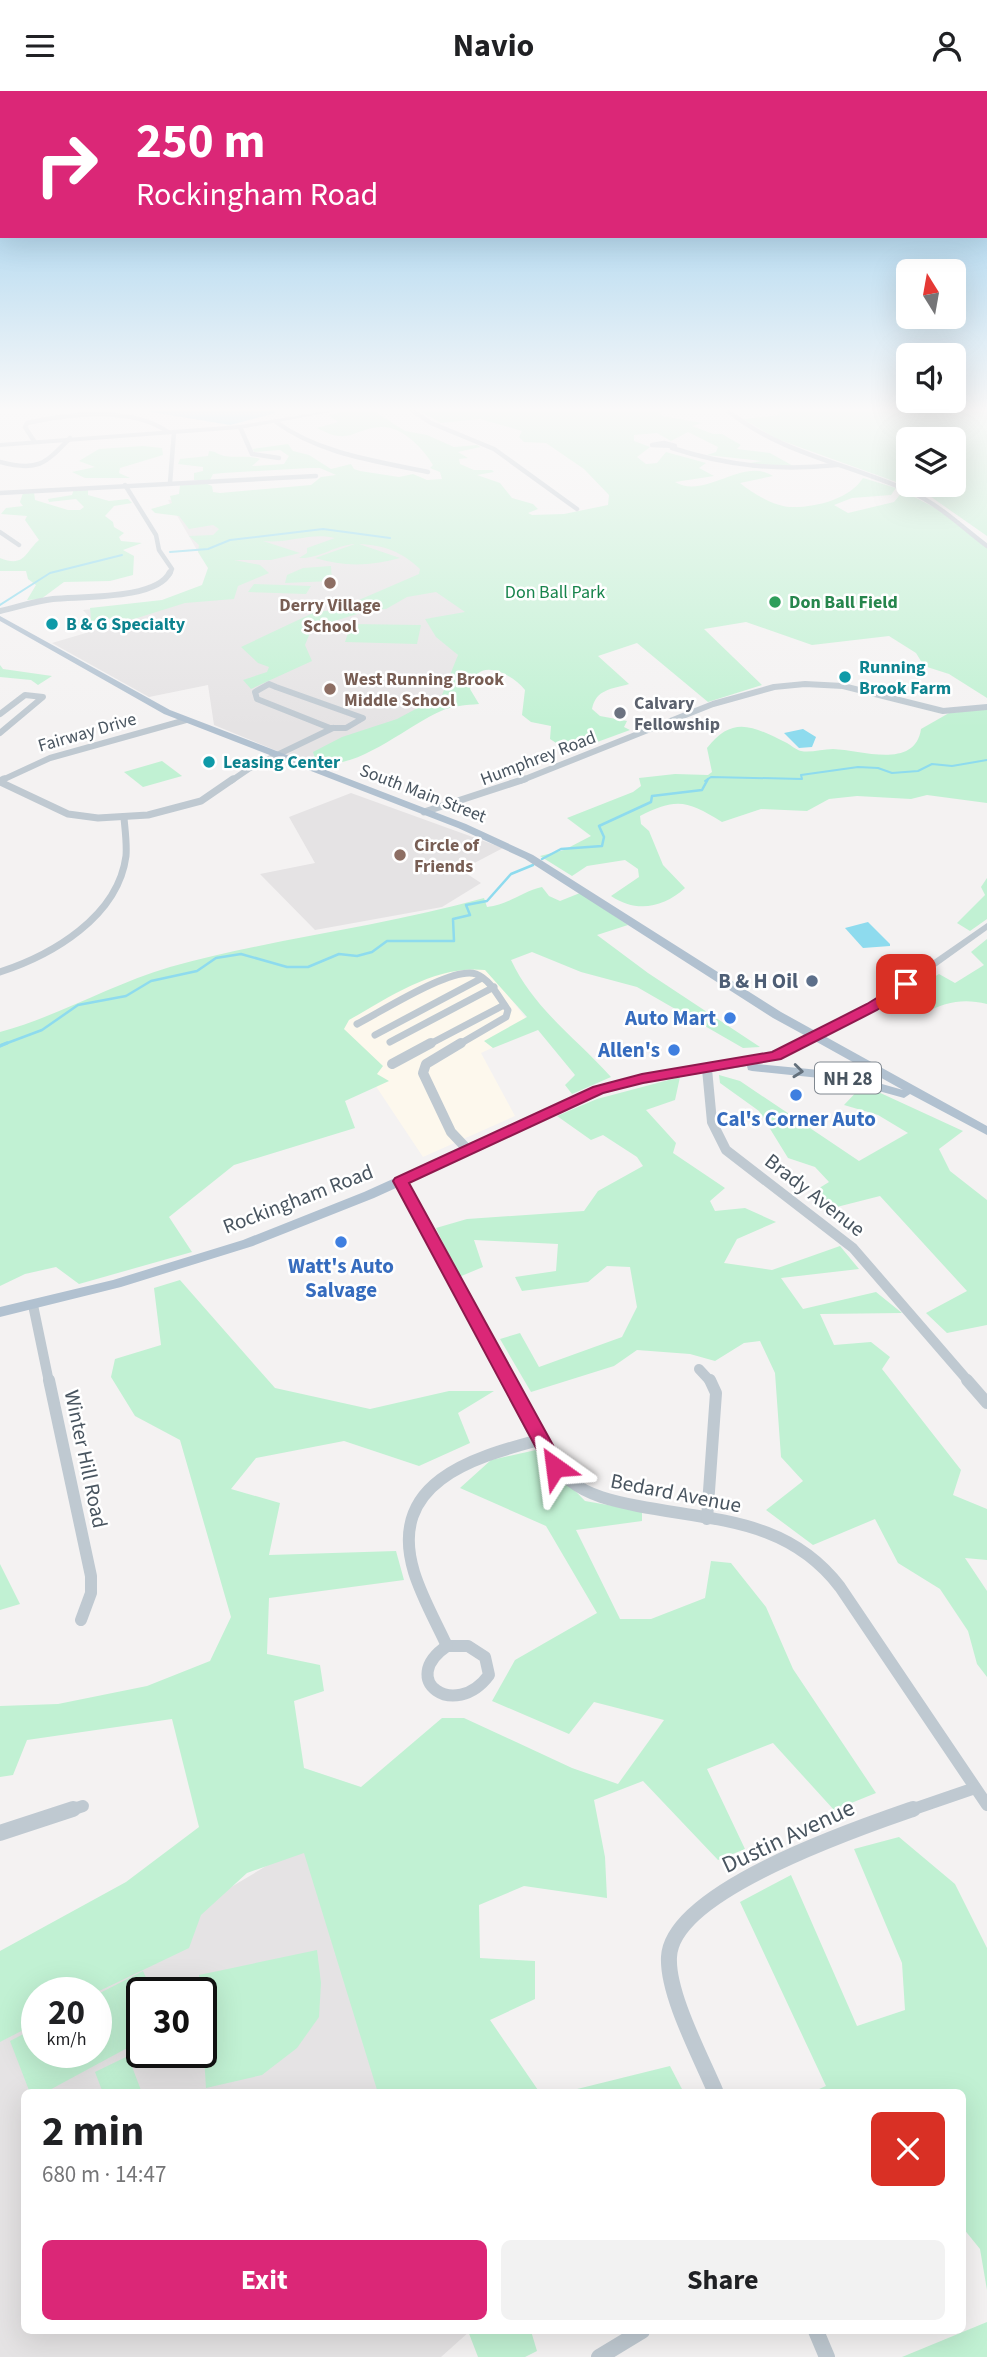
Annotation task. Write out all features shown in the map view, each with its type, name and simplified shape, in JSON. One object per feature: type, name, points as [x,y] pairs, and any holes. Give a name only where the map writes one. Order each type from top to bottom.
[{"type":"main road","name":"South Main Street","points":[[0,618],[127,691],[186,720],[424,811],[539,862],[814,1037]]},
{"type":"main road","name":"Rockingham Road","points":[[0,1312],[116,1284],[248,1243],[400,1181],[598,1090],[642,1079],[776,1056],[814,1037]]},
{"type":"main road","name":"NH 28","points":[[814,1037],[987,1131]]},
{"type":"main road","name":"NH 28","points":[[730,1066],[849,1078],[893,1090],[960,1116]]},
{"type":"street","points":[[0,611],[54,599],[141,590],[161,584],[170,577],[172,570],[159,550],[156,535],[145,517]]},
{"type":"street","points":[[948,517],[987,546]]},
{"type":"street","points":[[0,532],[19,545]]},
{"type":"street","points":[[0,781],[57,811],[89,818],[124,818],[166,813],[201,801],[275,755],[333,728],[349,727],[363,718],[269,684],[255,692],[260,701],[333,728]]},
{"type":"street","name":"Humphrey Road","points":[[424,811],[503,788],[713,704],[766,688],[819,684],[874,692],[943,711],[987,707]]},
{"type":"street","points":[[0,714],[25,695],[43,697],[0,733]]},
{"type":"street","name":"Fairway Drive","points":[[0,781],[50,758],[186,720]]},
{"type":"street","points":[[0,972],[39,957],[66,941],[104,902],[125,861],[124,818]]},
{"type":"street","points":[[814,1037],[880,1002],[987,926]]},
{"type":"street","points":[[357,1024],[457,973],[473,973],[494,987],[508,1010],[506,1017],[426,1065],[423,1073],[451,1132],[468,1150]]},
{"type":"street","points":[[375,1035],[482,978]]},
{"type":"street","points":[[390,1042],[494,987]]},
{"type":"street","points":[[392,1064],[504,1005]]},
{"type":"street","name":"Brady Avenue","points":[[708,1069],[712,1122],[726,1150],[845,1240],[987,1403]]},
{"type":"street","name":"Bedard Avenue","points":[[400,1181],[539,1440],[564,1477],[590,1495],[772,1532],[815,1556],[840,1587],[987,1805]]},
{"type":"street","name":"Winter Hill Road","points":[[33,1305],[91,1576],[91,1593],[81,1620]]},
{"type":"street","points":[[699,1369],[710,1379],[716,1393],[707,1519]]},
{"type":"street","points":[[447,1646],[410,1557],[410,1533],[416,1510],[436,1481],[460,1464],[482,1454],[539,1440]]},
{"type":"street","points":[[447,1646],[468,1646],[485,1657],[489,1675],[478,1691],[457,1697],[447,1696],[431,1686],[427,1679],[427,1663],[431,1655],[447,1646]]},
{"type":"street","name":"Dustin Avenue","points":[[714,2089],[671,1982],[668,1965],[672,1939],[685,1921],[717,1896],[761,1871],[893,1816],[975,1788]]},
{"type":"street","points":[[0,1833],[83,1807]]},
{"type":"street","points":[[599,2357],[637,2334]]},
{"type":"street","points":[[817,2334],[827,2357]]},
{"type":"shaded area","name":"Derry Village School","points":[[178,517],[368,517],[469,615],[426,619],[458,655],[451,693],[311,765],[214,725],[208,685],[149,697],[52,643],[130,620],[121,612],[91,619],[83,610],[235,596],[197,550]]},
{"type":"shaded area","name":"Circle of Friends","points":[[351,793],[503,848],[461,870],[481,883],[442,907],[315,930],[260,874],[315,863],[289,817]]},
{"type":"shaded area","points":[[469,945],[534,1029],[481,1053],[515,1116],[423,1157],[308,984]]},
{"type":"shaded area","points":[[312,1839],[405,2089],[21,2089],[21,2334],[467,2334],[441,2357],[0,2357],[0,2024],[21,2012],[21,2068],[112,2068],[112,1977],[79,1977]]},
{"type":"green space","points":[[27,517],[106,517],[113,522],[114,527],[124,533],[119,537],[121,541],[142,543],[123,550],[134,556],[133,575],[110,581],[64,582],[41,599],[27,600],[36,585],[28,579],[26,571],[0,571],[0,558],[8,561],[20,560],[39,540],[25,520]]},
{"type":"green space","name":"Don Ball Park","points":[[180,517],[948,517],[987,548],[987,698],[949,674],[924,666],[916,653],[889,636],[812,645],[746,622],[704,629],[762,685],[708,702],[637,643],[598,656],[629,684],[601,694],[592,709],[600,716],[627,721],[624,727],[630,730],[570,752],[550,739],[551,726],[531,722],[522,715],[525,690],[519,684],[503,673],[486,670],[479,672],[470,689],[479,704],[441,711],[379,747],[346,761],[316,761],[313,752],[342,737],[397,719],[442,695],[458,655],[436,637],[425,619],[465,612],[436,592],[407,597],[386,609],[370,610],[312,628],[305,645],[312,661],[251,689],[243,680],[267,672],[269,667],[258,663],[241,647],[313,613],[338,609],[419,574],[420,569],[406,558],[377,546],[359,544],[400,558],[379,563],[347,564],[315,558],[355,544],[299,558],[307,553],[307,548],[335,538],[317,536],[263,541],[300,553],[271,560],[234,560],[260,565],[269,573],[238,586],[234,599],[185,603],[134,619],[82,622],[91,618],[90,608],[162,600],[202,585],[208,568],[198,552],[199,545],[189,536],[213,535],[219,529],[213,525],[189,529]]},
{"type":"green space","points":[[959,517],[987,517],[987,536]]},
{"type":"green space","points":[[331,566],[332,581],[285,583],[287,575],[303,568]]},
{"type":"green space","points":[[254,584],[311,586],[306,594],[248,592]]},
{"type":"green space","points":[[351,624],[421,625],[417,644],[345,642]]},
{"type":"green space","points":[[0,665],[3,669],[52,676],[38,685],[31,680],[0,677]]},
{"type":"green space","points":[[987,709],[987,803],[927,795],[911,799],[857,796],[829,799],[807,811],[761,809],[722,822],[691,806],[664,806],[640,816],[641,824],[649,831],[663,865],[685,888],[668,900],[649,906],[630,905],[611,896],[639,877],[638,869],[625,860],[587,866],[572,876],[540,856],[564,850],[591,836],[567,818],[633,792],[641,786],[639,778],[675,774],[708,775],[712,772],[707,748],[717,737],[735,727],[764,732],[801,751],[833,749],[885,755],[909,750],[917,742],[921,729],[949,713]]},
{"type":"green space","points":[[162,761],[182,776],[143,787],[124,772]]},
{"type":"green space","points":[[987,878],[987,919],[970,931],[957,923],[985,895],[981,887]]},
{"type":"green space","points":[[542,887],[549,896],[560,901],[580,893],[628,925],[597,935],[648,973],[760,1047],[743,1048],[637,987],[581,972],[532,952],[511,960],[520,977],[544,1008],[611,1077],[572,1094],[565,1085],[575,1075],[538,1030],[493,1048],[484,1041],[527,1017],[485,970],[449,972],[432,977],[398,992],[349,1020],[344,1029],[383,1066],[377,1074],[389,1081],[345,1101],[355,1128],[234,1165],[169,1217],[192,1252],[79,1284],[56,1267],[25,1274],[0,1286],[0,1032],[170,967],[484,898],[487,907],[495,906]]},
{"type":"green space","points":[[987,939],[987,1004],[955,1002],[924,1013],[897,999],[939,974],[955,983],[984,965],[971,952]]},
{"type":"green space","points":[[719,1075],[740,1081],[859,1161],[908,1133],[878,1115],[844,1105],[863,1085],[963,1131],[939,1149],[950,1171],[987,1200],[987,1325],[947,1333],[926,1313],[967,1291],[880,1196],[825,1210],[808,1195],[829,1182],[815,1167],[788,1158],[759,1111],[720,1083]]},
{"type":"green space","points":[[680,1077],[675,1100],[646,1110],[676,1143],[673,1153],[725,1188],[710,1201],[715,1211],[745,1208],[776,1222],[737,1239],[724,1263],[772,1270],[840,1246],[859,1269],[781,1278],[803,1309],[876,1292],[902,1313],[820,1314],[834,1345],[871,1342],[890,1357],[882,1369],[961,1470],[953,1495],[987,1509],[987,1560],[965,1558],[987,1591],[987,1677],[977,1664],[968,1631],[940,1589],[898,1563],[875,1519],[813,1545],[766,1510],[803,1481],[781,1457],[775,1373],[760,1341],[744,1343],[715,1361],[690,1354],[637,1350],[614,1366],[531,1392],[500,1339],[520,1333],[539,1367],[622,1337],[637,1307],[630,1267],[607,1266],[588,1282],[522,1291],[515,1277],[556,1271],[558,1244],[474,1240],[483,1267],[459,1277],[436,1228],[467,1219],[584,1211],[598,1191],[643,1166],[637,1157],[603,1135],[591,1140],[557,1116],[597,1099]]},
{"type":"green space","points":[[180,1280],[275,1388],[370,1409],[449,1391],[494,1391],[458,1413],[470,1443],[419,1466],[344,1441],[256,1458],[231,1489],[280,1503],[269,1555],[396,1551],[404,1580],[269,1598],[267,1654],[320,1665],[324,1691],[294,1701],[304,1768],[361,1787],[442,1718],[464,1718],[572,1768],[618,1784],[664,1720],[594,1702],[569,1734],[492,1701],[515,1660],[597,1613],[546,1526],[460,1488],[491,1460],[536,1450],[585,1501],[642,1511],[642,1521],[576,1530],[620,1619],[651,1619],[705,1598],[711,1561],[731,1563],[766,1607],[793,1669],[876,1793],[834,1810],[773,1743],[707,1769],[745,1849],[718,1860],[643,1781],[594,1800],[605,1857],[607,1898],[524,1886],[479,1905],[480,1958],[535,1961],[535,1999],[490,2020],[537,2089],[377,2089],[304,1853],[247,1873],[201,1915],[189,1948],[112,1985],[112,1977],[21,1977],[21,2031],[0,2042],[0,1951],[126,1882],[199,1827],[172,1719],[27,1740],[13,1775],[0,1777],[0,1706],[58,1704],[147,1686],[210,1661],[231,1617],[180,1440],[135,1416],[111,1377],[115,1359],[161,1345],[154,1288]]},
{"type":"green space","points":[[0,1564],[20,1604],[0,1610]]},
{"type":"green space","points":[[899,1837],[955,1884],[987,1948],[987,2290],[980,2249],[966,2232],[966,2089],[819,2089],[826,2086],[740,1902],[791,1875],[857,2026],[905,2010],[902,1963],[854,1849]]},
{"type":"green space","points":[[317,1950],[321,1983],[319,2017],[297,2048],[262,2075],[206,2088],[205,2068],[217,2068],[217,1977],[199,1975]]},
{"type":"green space","points":[[143,1971],[146,1977],[131,1977]]},
{"type":"green space","points":[[126,1980],[126,2049],[112,2056],[112,1987]]},
{"type":"green space","points":[[21,2035],[21,2068],[90,2068],[51,2089],[28,2089],[10,2041]]},
{"type":"green space","points":[[126,2057],[126,2068],[133,2068],[140,2089],[101,2089],[95,2072],[112,2068],[112,2064]]},
{"type":"green space","points":[[670,2066],[682,2089],[577,2089]]},
{"type":"green space","points":[[987,2322],[987,2357],[902,2357],[958,2334],[966,2334],[966,2331]]},
{"type":"green space","points":[[469,2334],[532,2334],[537,2351],[525,2357],[478,2357]]},
{"type":"water","points":[[803,729],[816,737],[812,747],[799,748],[784,733]]},
{"type":"water","points":[[868,922],[890,946],[863,948],[845,928]]},
{"type":"waterway","points":[[170,552],[208,549],[230,540],[323,529],[390,538]]},
{"type":"waterway","points":[[0,605],[50,573],[122,555]]},
{"type":"waterway","points":[[708,779],[802,779],[801,775],[858,767],[878,768],[892,773],[918,771],[932,764],[952,766],[987,760]]},
{"type":"waterway","points":[[542,859],[561,849],[602,846],[604,837],[599,826],[651,802],[652,796],[702,790],[708,779]]},
{"type":"waterway","points":[[5,1044],[42,1030],[78,1005],[126,996],[151,981],[197,971],[216,958],[241,954],[287,967],[308,967],[339,954],[357,956],[372,952],[387,941],[454,941],[453,919],[470,915],[466,905],[487,901],[511,874],[533,865]]},
{"type":"waterway","points":[[0,1046],[5,1044]]},
{"type":"place","name":"Derry Village School","points":[[330,583]]},
{"type":"place","name":"Don Ball Field","points":[[775,602]]},
{"type":"place","name":"B & G Specialty","points":[[52,624]]},
{"type":"place","name":"Running Brook Farm","points":[[845,677]]},
{"type":"place","name":"West Running Brook Middle School","points":[[330,689]]},
{"type":"place","name":"Calvary Fellowship","points":[[620,713]]},
{"type":"place","name":"Leasing Center","points":[[209,762]]},
{"type":"place","name":"Circle of Friends","points":[[400,855]]},
{"type":"place","name":"B & H Oil","points":[[812,981]]},
{"type":"place","name":"Auto Mart","points":[[730,1018]]},
{"type":"place","name":"Allen's","points":[[674,1050]]},
{"type":"place","name":"Cal's Corner Auto","points":[[796,1095]]},
{"type":"place","name":"Watt's Auto Salvage","points":[[341,1242]]},
{"type":"route","points":[[555,1467],[400,1181],[598,1090],[670,1073],[748,1063],[776,1056],[872,1007],[906,984]]}]
